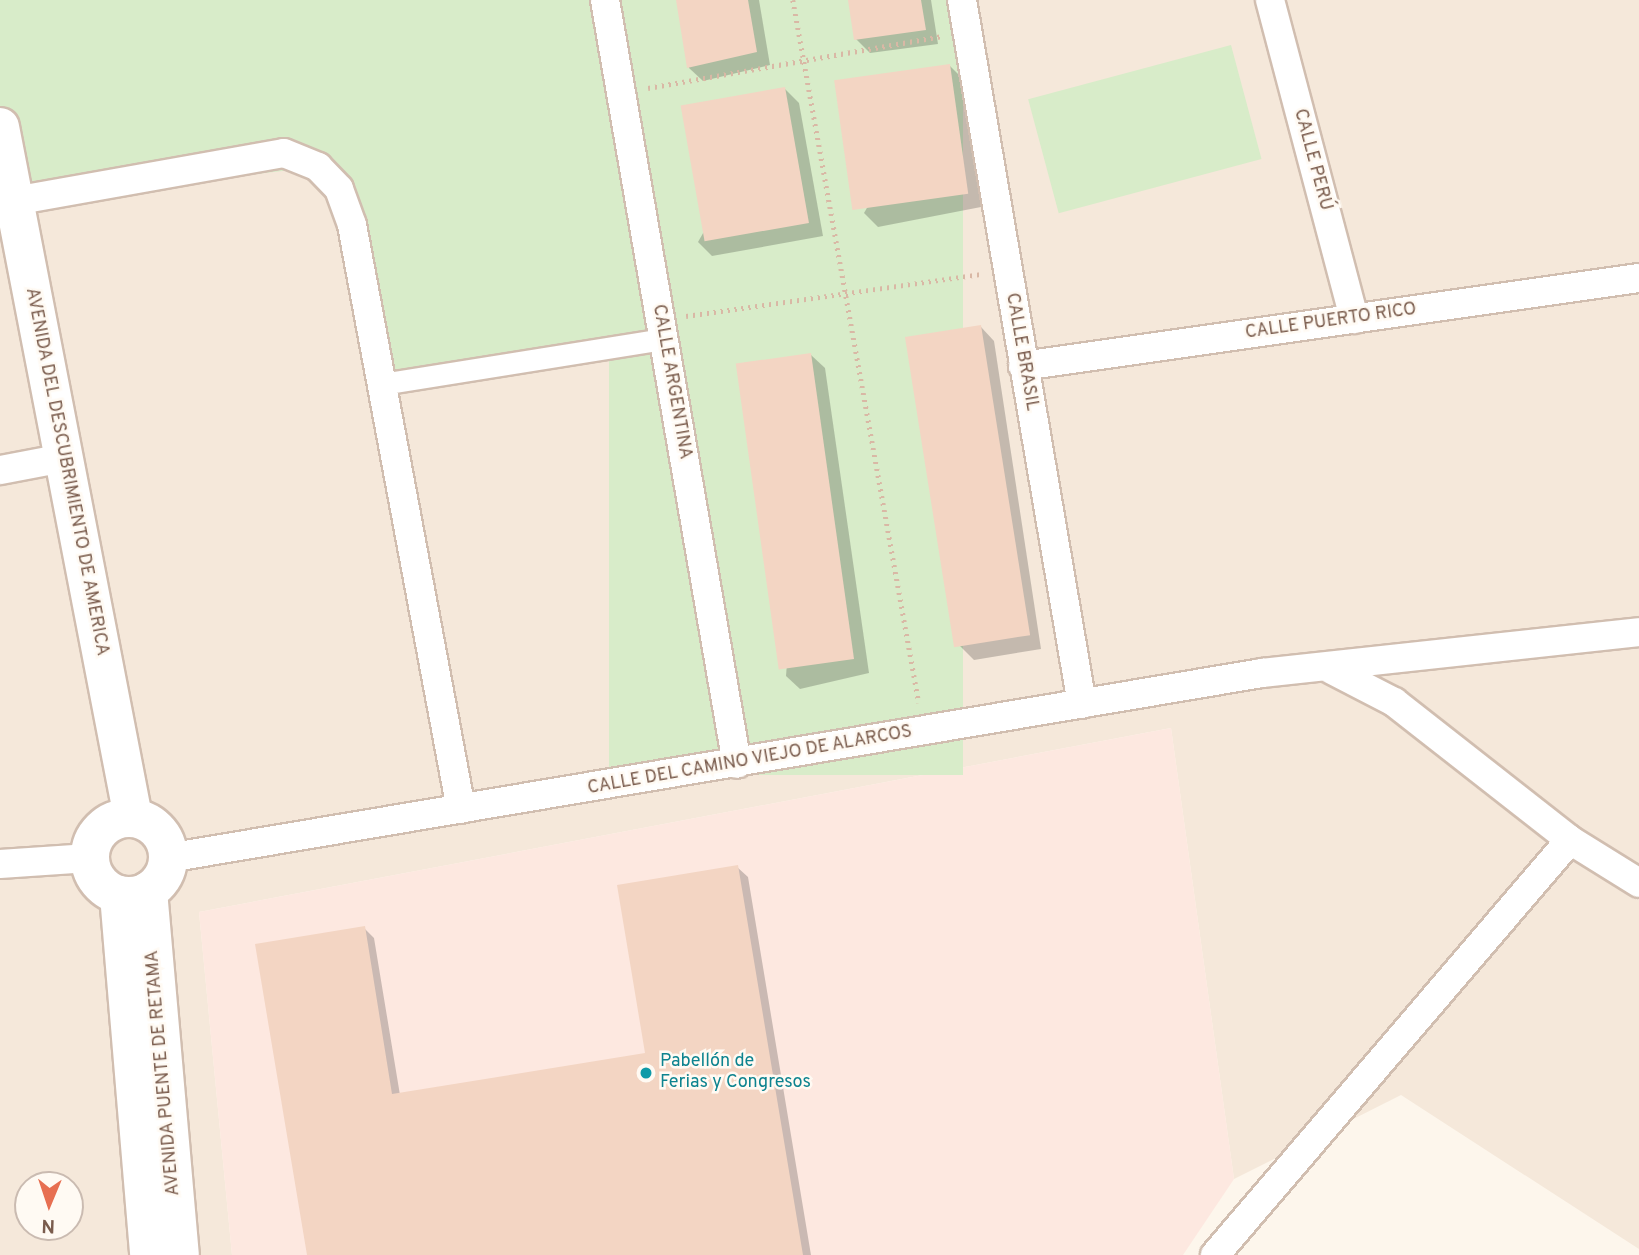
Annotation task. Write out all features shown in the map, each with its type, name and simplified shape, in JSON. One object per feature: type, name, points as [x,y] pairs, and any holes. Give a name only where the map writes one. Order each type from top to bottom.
[{"type":"main road","name":"AVENIDA DEL DESCUBRIMIENTO DE AMERICA","points":[[0,127],[14,201],[12,249],[64,458],[133,817]]},
{"type":"main road","points":[[133,817],[160,833],[168,858],[160,881],[133,893],[96,879],[89,858],[98,831],[133,817]]},
{"type":"main road","name":"AVENIDA PUENTE DE RETAMA","points":[[133,893],[149,1255]]},
{"type":"main road","name":"AVENIDA PUENTE DE RETAMA","points":[[133,893],[180,1255]]},
{"type":"street","name":"CALLE ARGENTINA","points":[[605,0],[737,764]]},
{"type":"street","name":"CALLE BRASIL","points":[[962,0],[1082,704]]},
{"type":"street","name":"CALLE PERÚ","points":[[1270,0],[1354,319]]},
{"type":"street","points":[[14,201],[284,153],[318,167],[339,189],[352,225],[461,809]]},
{"type":"street","name":"CALLE PUERTO RICO","points":[[1023,366],[1639,278]]},
{"type":"street","points":[[382,384],[662,329]]},
{"type":"street","points":[[0,470],[64,458]]},
{"type":"street","name":"CALLE DEL CAMINO VIEJO DE ALARCOS","points":[[168,858],[737,764],[1262,673],[1332,670],[1639,632]]},
{"type":"street","name":"CALLE DEL CAMINO VIEJO DE ALARCOS","points":[[1332,670],[1394,702],[1570,840],[1639,883]]},
{"type":"street","points":[[1215,1255],[1570,840]]},
{"type":"street","points":[[0,864],[89,858]]},
{"type":"path","points":[[793,0],[924,731]]},
{"type":"path","points":[[621,93],[967,32]]},
{"type":"path","points":[[662,329],[846,294],[1007,271]]},
{"type":"shaded area","points":[[0,0],[1639,0],[1639,1249],[1401,1095],[1234,1179],[1171,728],[199,912],[232,1255],[0,1255]]},
{"type":"shaded area","points":[[1171,728],[1234,1179],[1183,1255],[232,1255],[199,912]]},
{"type":"green space","points":[[0,0],[605,0],[664,339],[382,384],[318,167],[14,201],[0,118]]},
{"type":"green space","points":[[609,0],[963,0],[963,775],[609,775]]},
{"type":"green space","points":[[1231,45],[1262,159],[1059,213],[1028,99]]},
{"type":"building","points":[[676,0],[748,0],[757,52],[687,68]]},
{"type":"building","points":[[848,0],[921,0],[926,30],[854,40]]},
{"type":"building","points":[[950,64],[968,194],[852,210],[834,80]]},
{"type":"building","points":[[785,87],[809,223],[705,241],[681,105]]},
{"type":"building","points":[[981,325],[1030,635],[954,647],[905,337]]},
{"type":"building","points":[[811,353],[854,659],[779,670],[736,364]]},
{"type":"building","name":"Pabellón de Ferias y Congresos","points":[[738,865],[803,1255],[307,1255],[255,944],[365,926],[392,1094],[645,1053],[617,885]]},
{"type":"place","name":"Pabellón de Ferias y Congresos","points":[[646,1073]]}]
